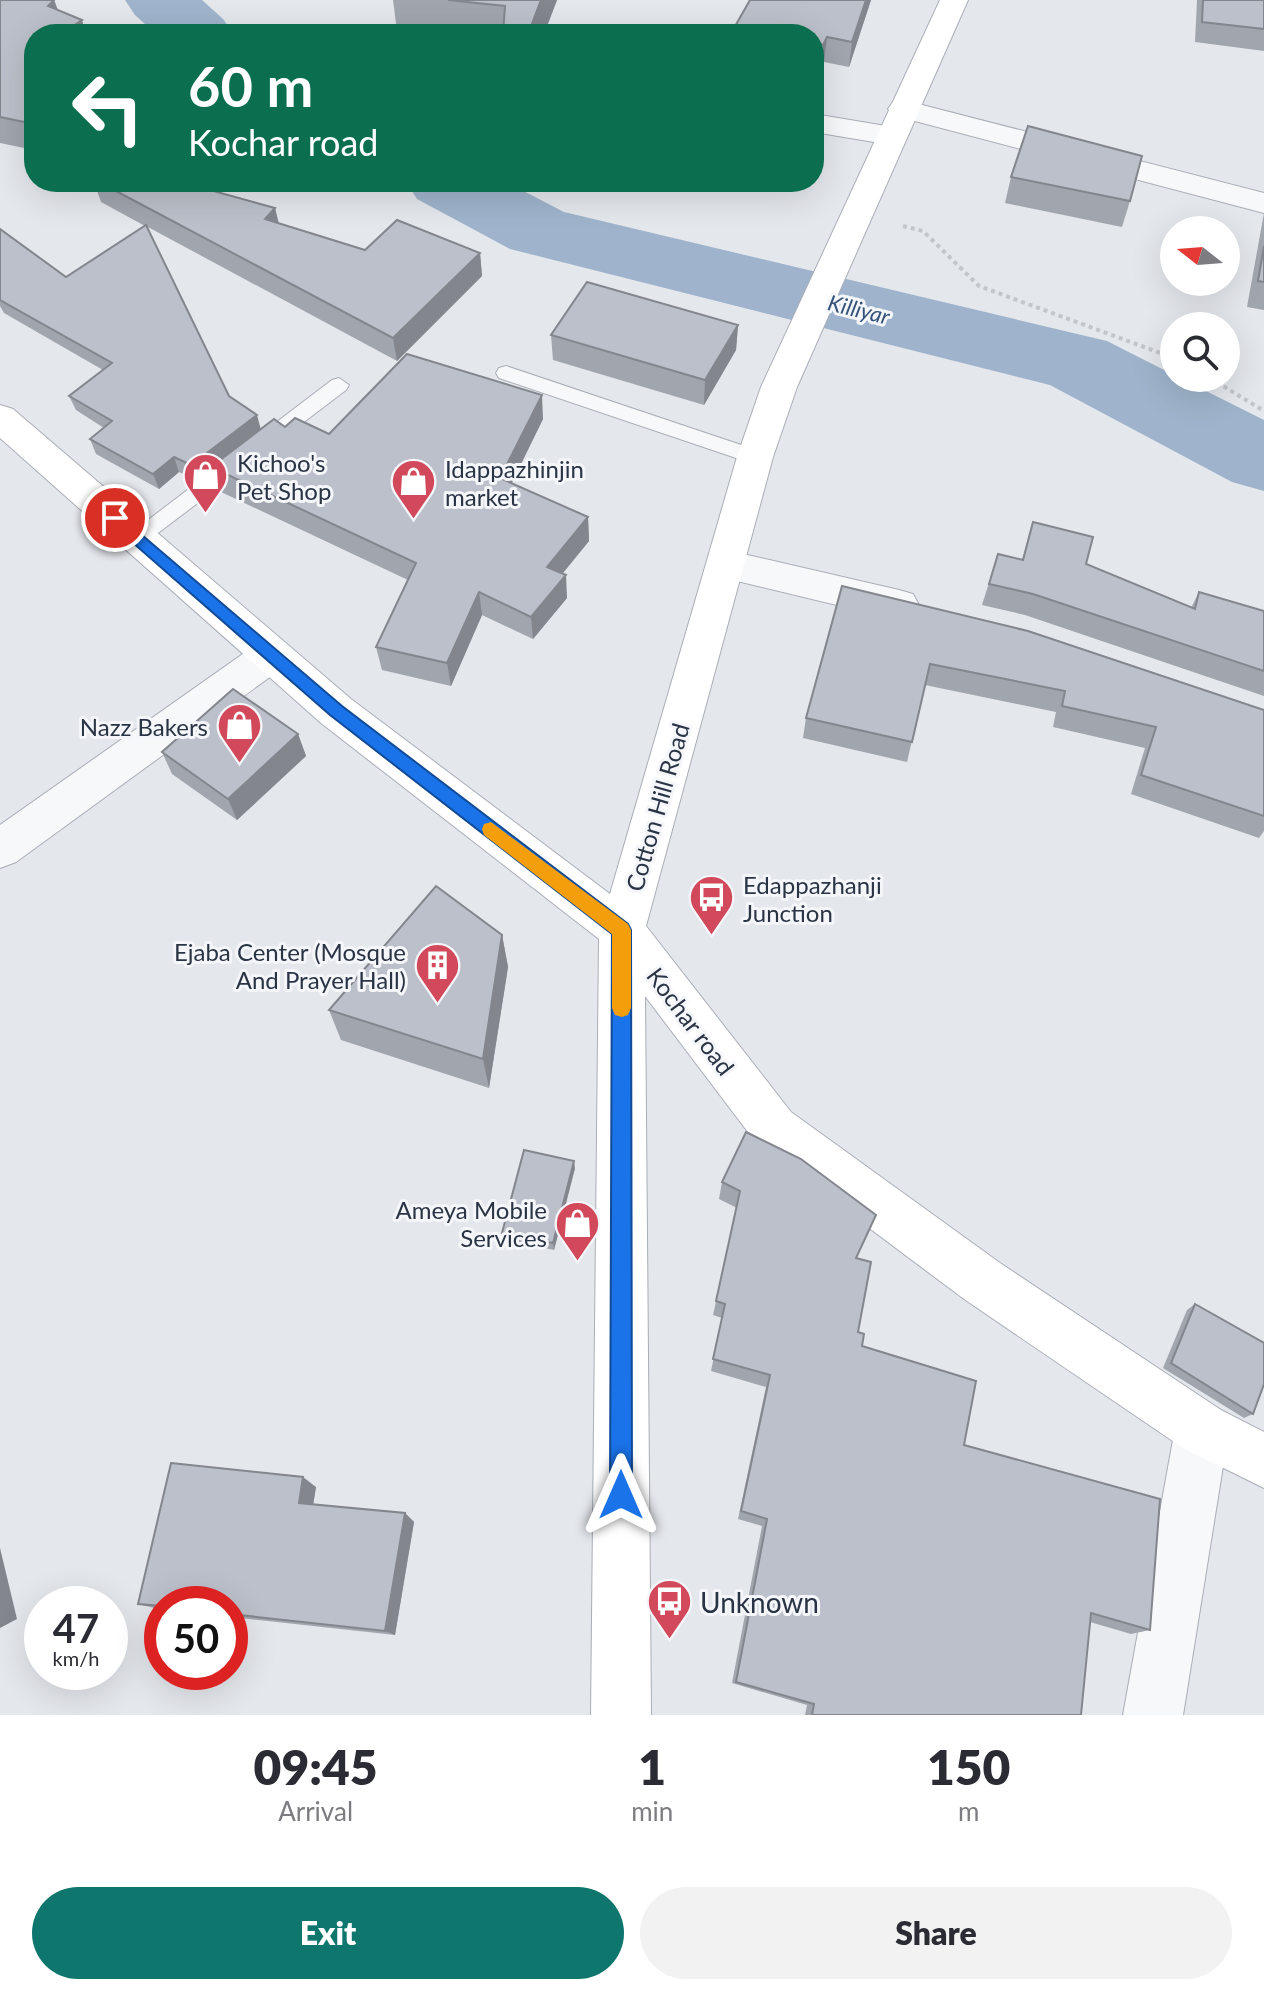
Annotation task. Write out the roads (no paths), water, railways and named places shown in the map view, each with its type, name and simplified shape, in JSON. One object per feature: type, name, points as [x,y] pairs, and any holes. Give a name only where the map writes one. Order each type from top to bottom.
[{"type":"main road","name":"Cotton Hill Road","points":[[621,1715],[622,930],[755,457],[779,387],[954,0]]},
{"type":"main road","name":"Kochar road","points":[[0,418],[336,711],[622,930],[774,1128],[982,1281],[1202,1429],[1264,1461]]},
{"type":"street","points":[[824,123],[898,122],[1264,203]]},
{"type":"street","points":[[726,565],[935,613]]},
{"type":"street","points":[[0,849],[271,655]]},
{"type":"street","points":[[1153,1715],[1202,1429]]},
{"type":"lane","points":[[506,373],[755,457]]},
{"type":"lane","points":[[138,538],[339,385]]},
{"type":"waterway","name":"Killiyar","points":[[160,0],[187,24]]},
{"type":"waterway","name":"Killiyar","points":[[464,192],[538,231],[1077,362],[1264,459]]},
{"type":"place","name":"Kichoo's Pet Shop","points":[[206,515]]},
{"type":"place","name":"Idappazhinjin market","points":[[414,521]]},
{"type":"place","name":"Nazz Bakers","points":[[239,765]]},
{"type":"place","name":"Edappazhanji Junction","points":[[712,937]]},
{"type":"place","name":"Ejaba Center (Mosque And Prayer Hall)","points":[[437,1004]]},
{"type":"place","name":"Ameya Mobile Services","points":[[578,1262]]},
{"type":"place","name":"Unknown","points":[[669,1641]]}]
